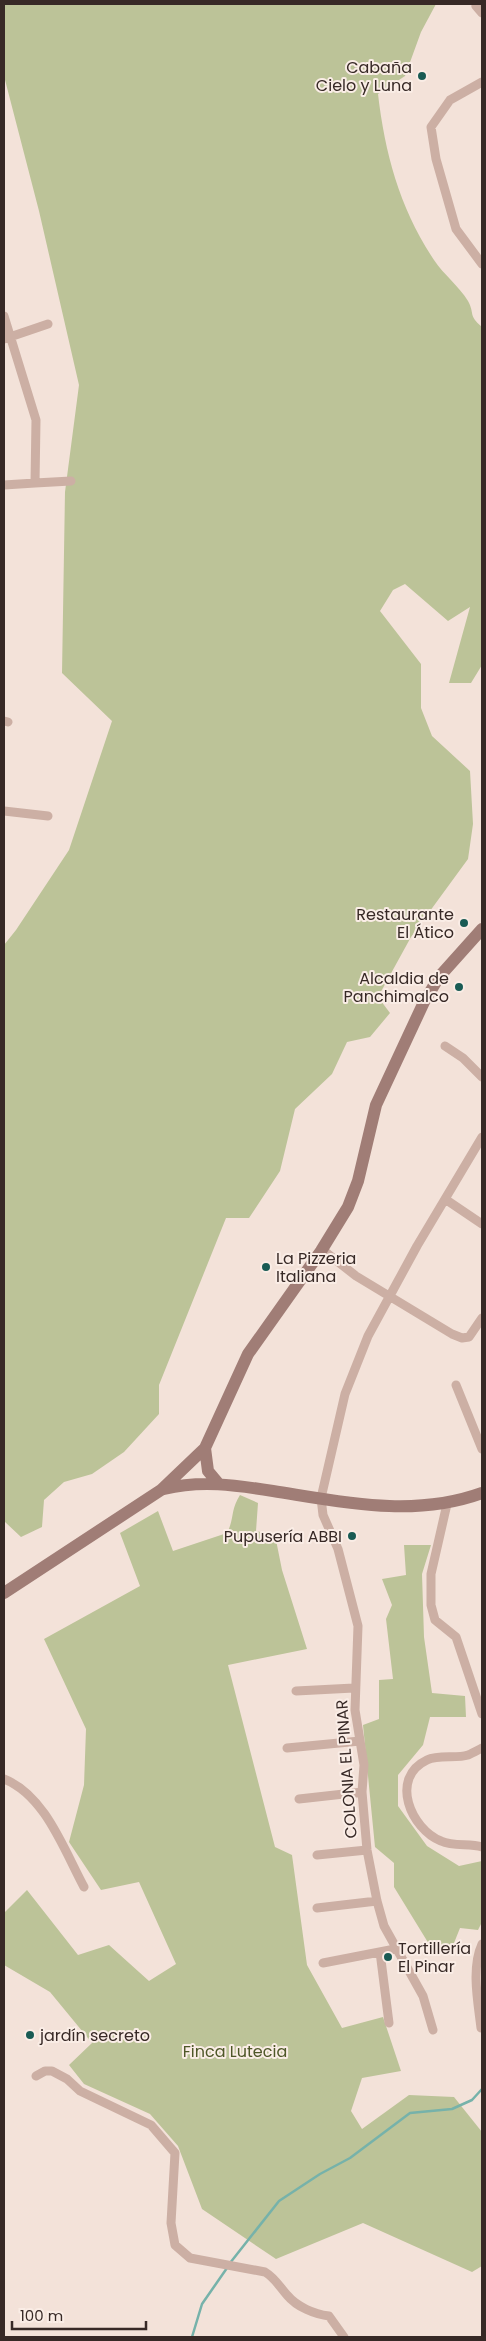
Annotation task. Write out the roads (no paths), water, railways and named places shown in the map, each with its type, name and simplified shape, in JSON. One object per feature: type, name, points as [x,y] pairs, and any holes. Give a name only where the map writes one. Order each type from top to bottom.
[{"type":"main road","points":[[4,1593],[161,1490],[205,1448],[248,1354],[322,1250],[356,1189],[376,1105],[424,1002],[439,977],[482,929]]},
{"type":"main road","points":[[205,1448],[206,1464],[218,1483]]},
{"type":"main road","points":[[161,1490],[191,1484],[218,1483],[377,1507],[448,1504],[482,1493]]},
{"type":"street","points":[[478,4],[476,6],[482,13]]},
{"type":"street","points":[[482,82],[450,100],[431,127],[436,159],[456,229],[482,264]]},
{"type":"street","points":[[4,316],[7,338],[36,420],[35,483]]},
{"type":"street","points":[[7,338],[48,324]]},
{"type":"street","points":[[4,484],[71,481]]},
{"type":"street","points":[[4,811],[48,816]]},
{"type":"street","points":[[445,1046],[463,1058],[482,1077]]},
{"type":"street","points":[[321,1498],[346,1394],[368,1336],[445,1199],[478,1148],[482,1137]]},
{"type":"street","points":[[445,1199],[482,1224]]},
{"type":"street","points":[[322,1250],[356,1276],[452,1334],[462,1338],[469,1337],[482,1318]]},
{"type":"street","points":[[456,1385],[482,1449]]},
{"type":"street","name":"COLONIA EL PINAR","points":[[321,1498],[323,1515],[338,1550],[358,1626],[354,1688],[355,1710],[364,1764],[362,1792],[367,1850],[377,1901],[384,1926],[395,1949],[405,1961],[423,1996],[433,2030]]},
{"type":"street","points":[[448,1504],[431,1574],[430,1605],[435,1620],[456,1637],[482,1714]]},
{"type":"street","points":[[296,1691],[354,1688]]},
{"type":"street","points":[[287,1748],[360,1741]]},
{"type":"street","points":[[482,1748],[468,1755],[427,1759],[414,1770],[407,1784],[406,1798],[414,1817],[427,1834],[441,1842],[482,1847]]},
{"type":"street","points":[[4,1779],[30,1796],[50,1824],[84,1887]]},
{"type":"street","points":[[299,1799],[362,1792]]},
{"type":"street","points":[[317,1855],[367,1850]]},
{"type":"street","points":[[317,1908],[377,1901]]},
{"type":"street","points":[[481,2028],[477,1994],[478,1952],[482,1944]]},
{"type":"street","points":[[323,1963],[395,1949]]},
{"type":"street","points":[[380,1952],[389,2023]]},
{"type":"street","points":[[36,2076],[45,2071],[52,2071],[67,2079],[80,2091],[151,2125],[175,2153],[171,2223],[175,2245],[190,2258],[265,2272],[274,2277],[288,2297],[313,2314],[329,2316],[344,2337]]},
{"type":"waterway","points":[[230,2263],[279,2201],[320,2174],[350,2158],[410,2113],[452,2109],[472,2100],[482,2089]]},
{"type":"waterway","points":[[192,2337],[202,2304],[227,2268]]},
{"type":"place","name":"Cabaña Cielo y Luna","points":[[422,76]]},
{"type":"place","name":"Restaurante El Ático","points":[[464,923]]},
{"type":"place","name":"Alcaldia de Panchimalco","points":[[459,987]]},
{"type":"place","name":"La Pizzeria Italiana","points":[[266,1267]]},
{"type":"place","name":"Pupusería ABBI","points":[[352,1536]]},
{"type":"place","name":"Tortillería El Pinar","points":[[388,1957]]},
{"type":"place","name":"jardín secreto","points":[[30,2035]]},
{"type":"park label","name":"Finca Lutecia","points":[[235,2051]]}]
